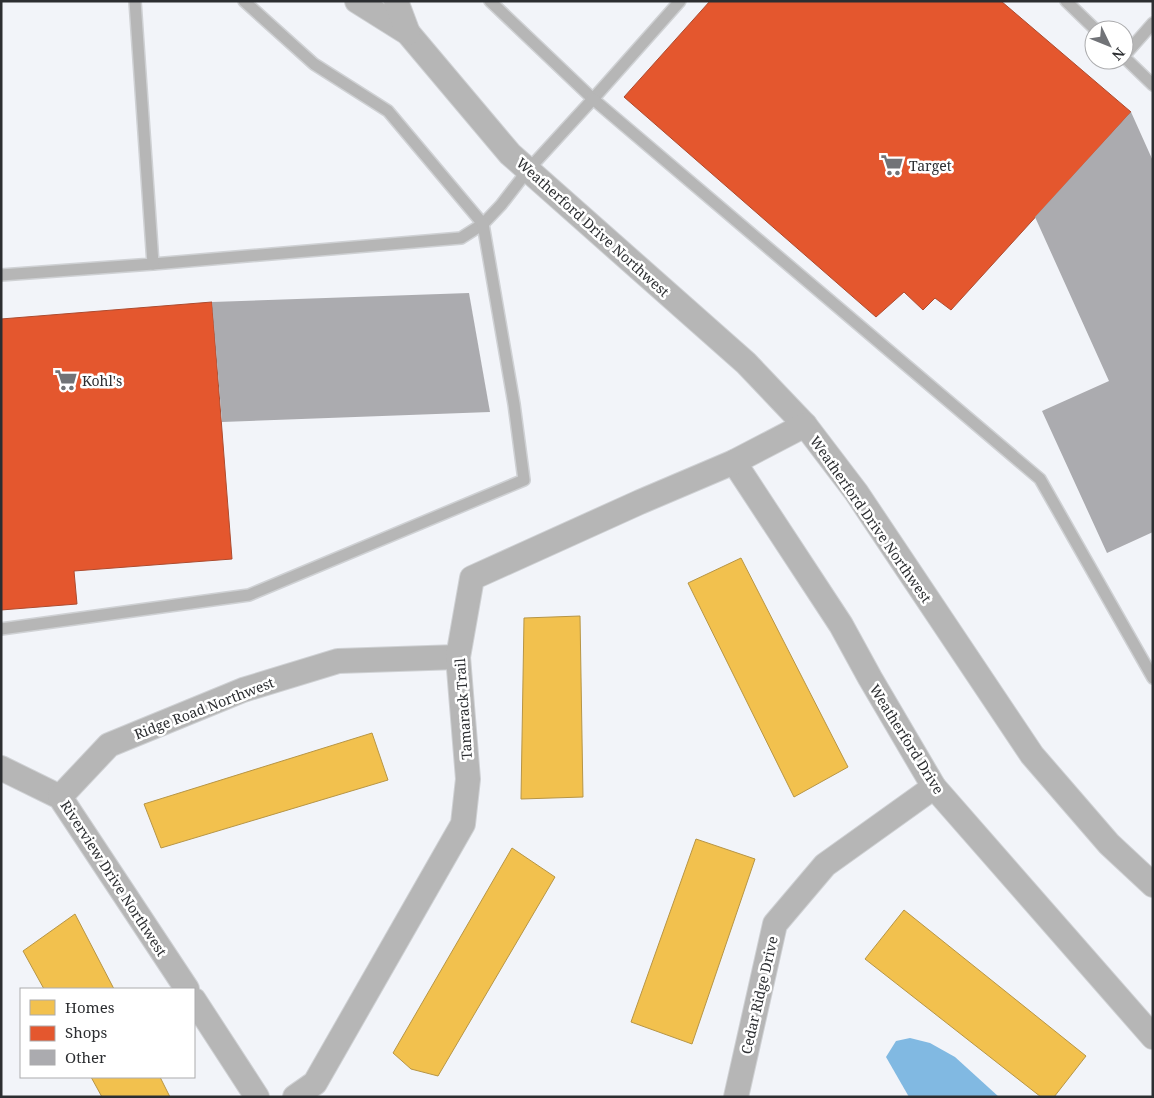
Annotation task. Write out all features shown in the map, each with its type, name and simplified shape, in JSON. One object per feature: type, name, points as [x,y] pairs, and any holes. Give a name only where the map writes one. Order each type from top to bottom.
[{"type":"street","name":"Weatherford Drive Northwest","points":[[357,1],[408,33],[510,154],[746,363],[805,425],[856,492],[1032,755],[1109,844],[1153,885]]},
{"type":"street","name":"Weatherford Drive Northwest","points":[[396,1],[408,33]]},
{"type":"street","name":"Tamarack Trail","points":[[295,1097],[315,1083],[463,824],[468,779],[458,657],[472,578],[734,462],[805,425]]},
{"type":"street","name":"Weatherford Drive","points":[[734,462],[841,625],[934,787],[1153,1038]]},
{"type":"street","name":"Ridge Road Northwest","points":[[60,797],[109,745],[243,690],[338,661],[458,657]]},
{"type":"street","name":"Riverview Drive Northwest","points":[[1,768],[60,797],[186,988]]},
{"type":"street","name":"Cedar Ridge Drive","points":[[736,1097],[775,924],[825,865],[934,787]]},
{"type":"street","points":[[195,1002],[257,1097]]},
{"type":"lane","points":[[135,1],[153,264]]},
{"type":"lane","points":[[1,629],[249,595],[524,480],[514,404],[483,224],[388,112],[314,64],[244,1]]},
{"type":"lane","points":[[490,1],[594,99],[1040,479],[1153,678]]},
{"type":"lane","points":[[1,275],[461,238],[483,224],[501,205],[528,170],[594,99],[680,1]]},
{"type":"lane","points":[[1066,1],[1086,20]]},
{"type":"lane","points":[[1134,45],[1153,23]]},
{"type":"lane","points":[[1134,66],[1153,86]]},
{"type":"water","points":[[910,1038],[930,1043],[955,1057],[999,1097],[909,1097],[886,1057],[896,1041]]},
{"type":"building: Homes","points":[[741,558],[848,767],[794,797],[688,583]]},
{"type":"building: Homes","points":[[580,616],[583,797],[521,799],[524,618]]},
{"type":"building: Homes","points":[[372,733],[388,780],[161,848],[144,804]]},
{"type":"building: Homes","points":[[696,839],[755,859],[692,1044],[631,1022]]},
{"type":"building: Homes","points":[[512,848],[555,877],[438,1076],[411,1069],[393,1053]]},
{"type":"building: Homes","points":[[904,910],[1086,1056],[1054,1097],[1041,1097],[865,959]]},
{"type":"building: Homes","points":[[75,914],[113,988],[43,988],[23,951]]},
{"type":"building: Homes","points":[[92,1078],[160,1078],[170,1097],[102,1097]]},
{"type":"building: Shops","name":"Target","points":[[710,1],[1001,1],[1131,112],[951,310],[935,298],[923,310],[904,292],[876,317],[624,97]]},
{"type":"building: Shops","points":[[212,302],[232,559],[74,571],[77,604],[1,610],[1,319]]},
{"type":"building: Other","points":[[1131,112],[1153,161],[1153,532],[1107,553],[1042,411],[1109,381],[1035,217]]},
{"type":"building: Other","points":[[469,293],[490,412],[222,422],[212,302]]},
{"type":"place","name":"Target","points":[[892,165]]},
{"type":"place","name":"Kohl's","points":[[66,380]]}]
